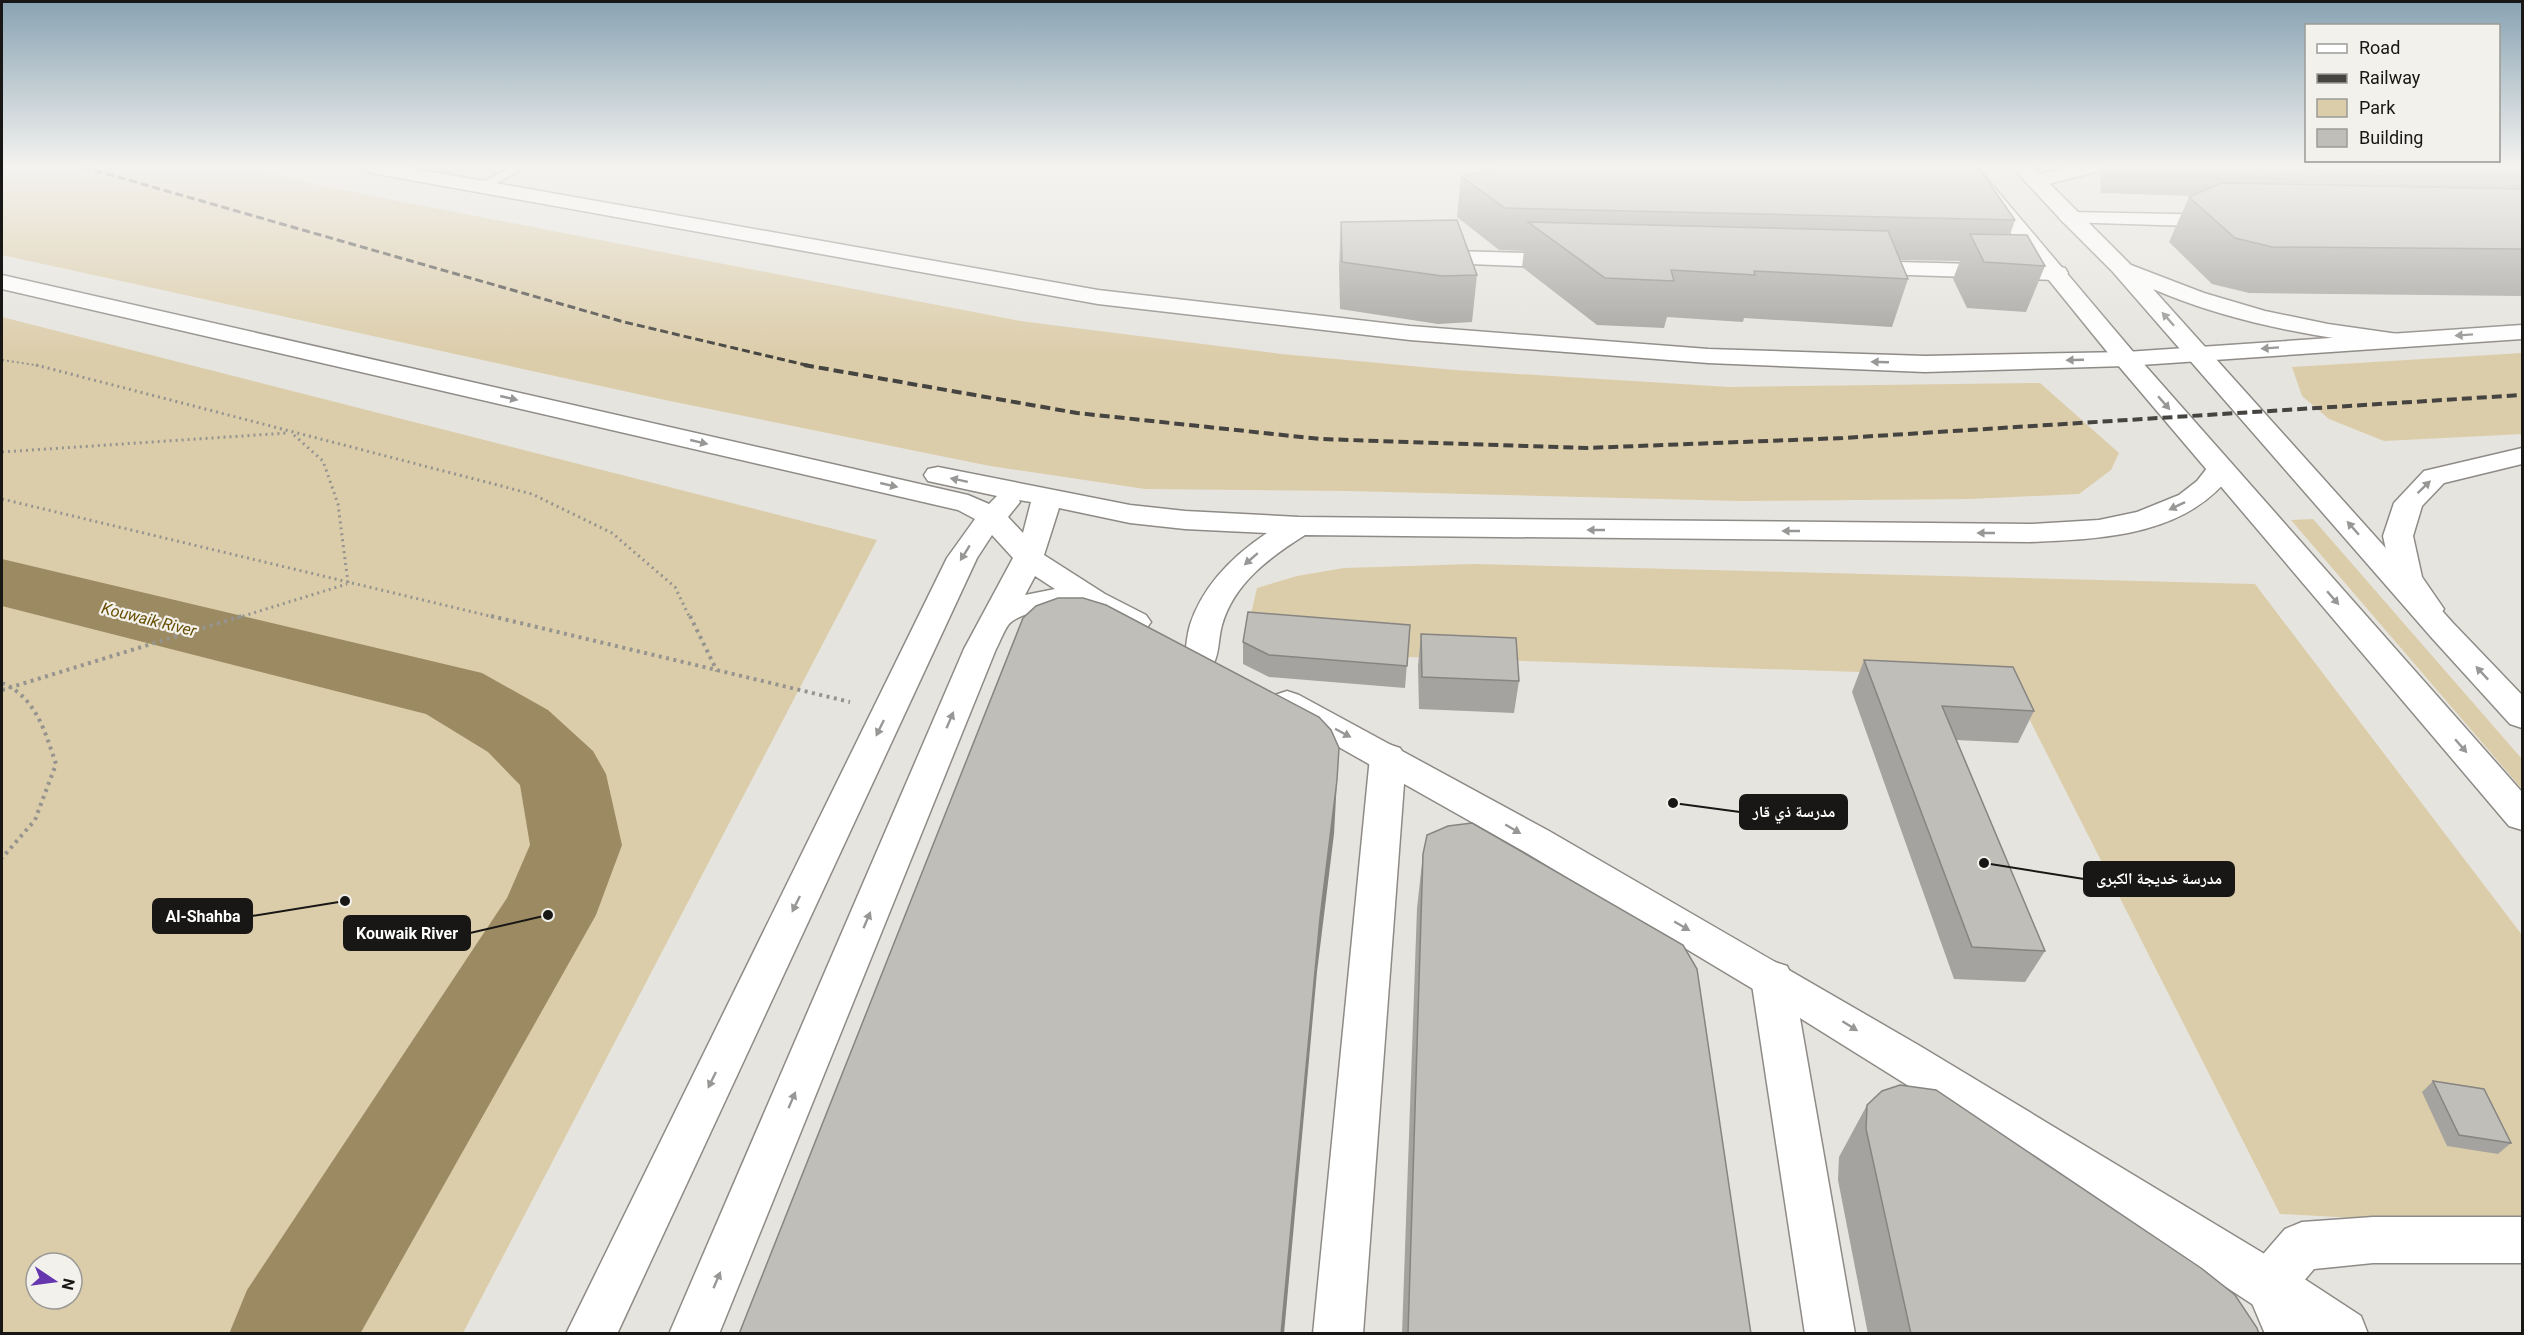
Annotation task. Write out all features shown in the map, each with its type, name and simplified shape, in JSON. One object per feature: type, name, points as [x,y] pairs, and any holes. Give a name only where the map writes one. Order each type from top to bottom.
[{"type":"main road","points":[[718,229],[1098,297],[1410,333],[1708,356],[1891,363],[2126,359],[2523,332]]},
{"type":"main road","points":[[2020,229],[2126,359],[2523,816]]},
{"type":"main road","points":[[2082,229],[2120,266],[2199,353],[2442,630],[2523,716]]},
{"type":"main road","points":[[1452,258],[1583,261]]},
{"type":"main road","points":[[2120,266],[2186,295],[2266,319],[2321,330],[2396,340]]},
{"type":"main road","points":[[2,268],[1018,503],[1043,516],[1029,558],[980,649],[694,1334]]},
{"type":"main road","points":[[1844,268],[2057,273]]},
{"type":"main road","points":[[2,282],[968,504],[1018,503],[1130,514],[1299,526],[2075,532],[2118,526],[2154,516],[2184,503],[2207,487],[2221,469]]},
{"type":"main road","points":[[2442,630],[2407,577],[2398,536],[2408,503],[2434,477],[2523,456]]},
{"type":"main road","points":[[1018,503],[1029,558],[1094,601],[1388,757],[1772,978],[2269,1284],[2343,1334]]},
{"type":"main road","points":[[591,1334],[962,558],[1018,503]]},
{"type":"main road","points":[[1204,658],[1206,624],[1220,595],[1249,561],[1267,545],[1299,526]]},
{"type":"main road","points":[[995,618],[1012,609],[1053,599],[1094,601]]},
{"type":"main road","points":[[1338,1334],[1388,757]]},
{"type":"main road","points":[[1772,978],[1830,1334]]},
{"type":"main road","points":[[2269,1284],[2302,1246],[2373,1240],[2523,1240]]},
{"type":"main road","points":[[2269,1284],[2291,1334]]},
{"type":"path","points":[[2,360],[28,363],[532,494],[612,533],[675,587],[717,671]]},
{"type":"path","points":[[2,452],[292,433],[322,461],[338,504],[348,583]]},
{"type":"path","points":[[2,499],[888,712]]},
{"type":"path","points":[[2,690],[348,583]]},
{"type":"path","points":[[2,683],[14,686],[39,714],[56,764],[35,820],[2,858]]},
{"type":"green space","points":[[2,229],[544,229],[1020,321],[1281,354],[1455,370],[1729,387],[2040,383],[2119,453],[2111,470],[2079,494],[1970,499],[1739,501],[1347,491],[1145,489],[990,466],[665,400],[2,255]]},
{"type":"green space","points":[[2,317],[877,540],[463,1333],[2,1333]]},
{"type":"green space","points":[[2522,353],[2522,434],[2384,441],[2329,419],[2302,396],[2292,367]]},
{"type":"green space","points":[[2313,519],[2522,759],[2522,789],[2291,520]]},
{"type":"green space","points":[[1473,564],[2255,584],[2522,935],[2522,1227],[2280,1214],[2008,677],[1407,657],[1251,614],[1257,588],[1297,576],[1344,568]]},
{"type":"building","points":[[1341,229],[1460,229],[1477,275],[1442,276],[1342,262]]},
{"type":"building","points":[[1538,229],[1888,231],[1908,279],[1754,271],[1755,275],[1671,270],[1674,281],[1605,278]]},
{"type":"building","points":[[2225,229],[2523,229],[2523,249],[2272,247],[2235,238]]},
{"type":"building","points":[[1970,234],[2027,235],[2045,266],[1984,262]]},
{"type":"building","points":[[1058,598],[1083,598],[1106,605],[1319,717],[1331,730],[1339,748],[1320,918],[1281,1334],[739,1334],[1023,618],[1036,606]]},
{"type":"building","points":[[1248,612],[1410,625],[1407,666],[1269,655],[1243,642]]},
{"type":"building","points":[[1421,634],[1516,638],[1519,681],[1422,677]]},
{"type":"building","points":[[1864,660],[2013,667],[2034,711],[1942,706],[2045,951],[1972,947]]},
{"type":"building","points":[[1472,823],[1683,945],[1697,969],[1751,1334],[1408,1334],[1423,854],[1427,835],[1448,826]]},
{"type":"building","points":[[2433,1081],[2484,1089],[2511,1143],[2459,1135]]},
{"type":"building","points":[[1900,1085],[1936,1090],[2201,1268],[2235,1295],[2259,1334],[1911,1334],[1866,1129],[1867,1105],[1882,1091]]},
{"type":"waterway","name":"Kouwaik River","points":[[2,583],[453,693],[518,731],[562,774],[576,845],[548,915],[291,1334]]},
{"type":"railway","points":[[300,229],[624,322],[810,366]]},
{"type":"railway","points":[[804,365],[1077,413],[1320,439],[1587,448],[1843,438],[2522,395]]},
{"type":"place","name":"مدرسة ذي قار","points":[[1673,803]]},
{"type":"place","name":"مدرسة خديجة الكبرى","points":[[1984,863]]},
{"type":"place","name":"Al-Shahba","points":[[345,901]]},
{"type":"place","name":"Kouwaik River","points":[[548,915]]}]
